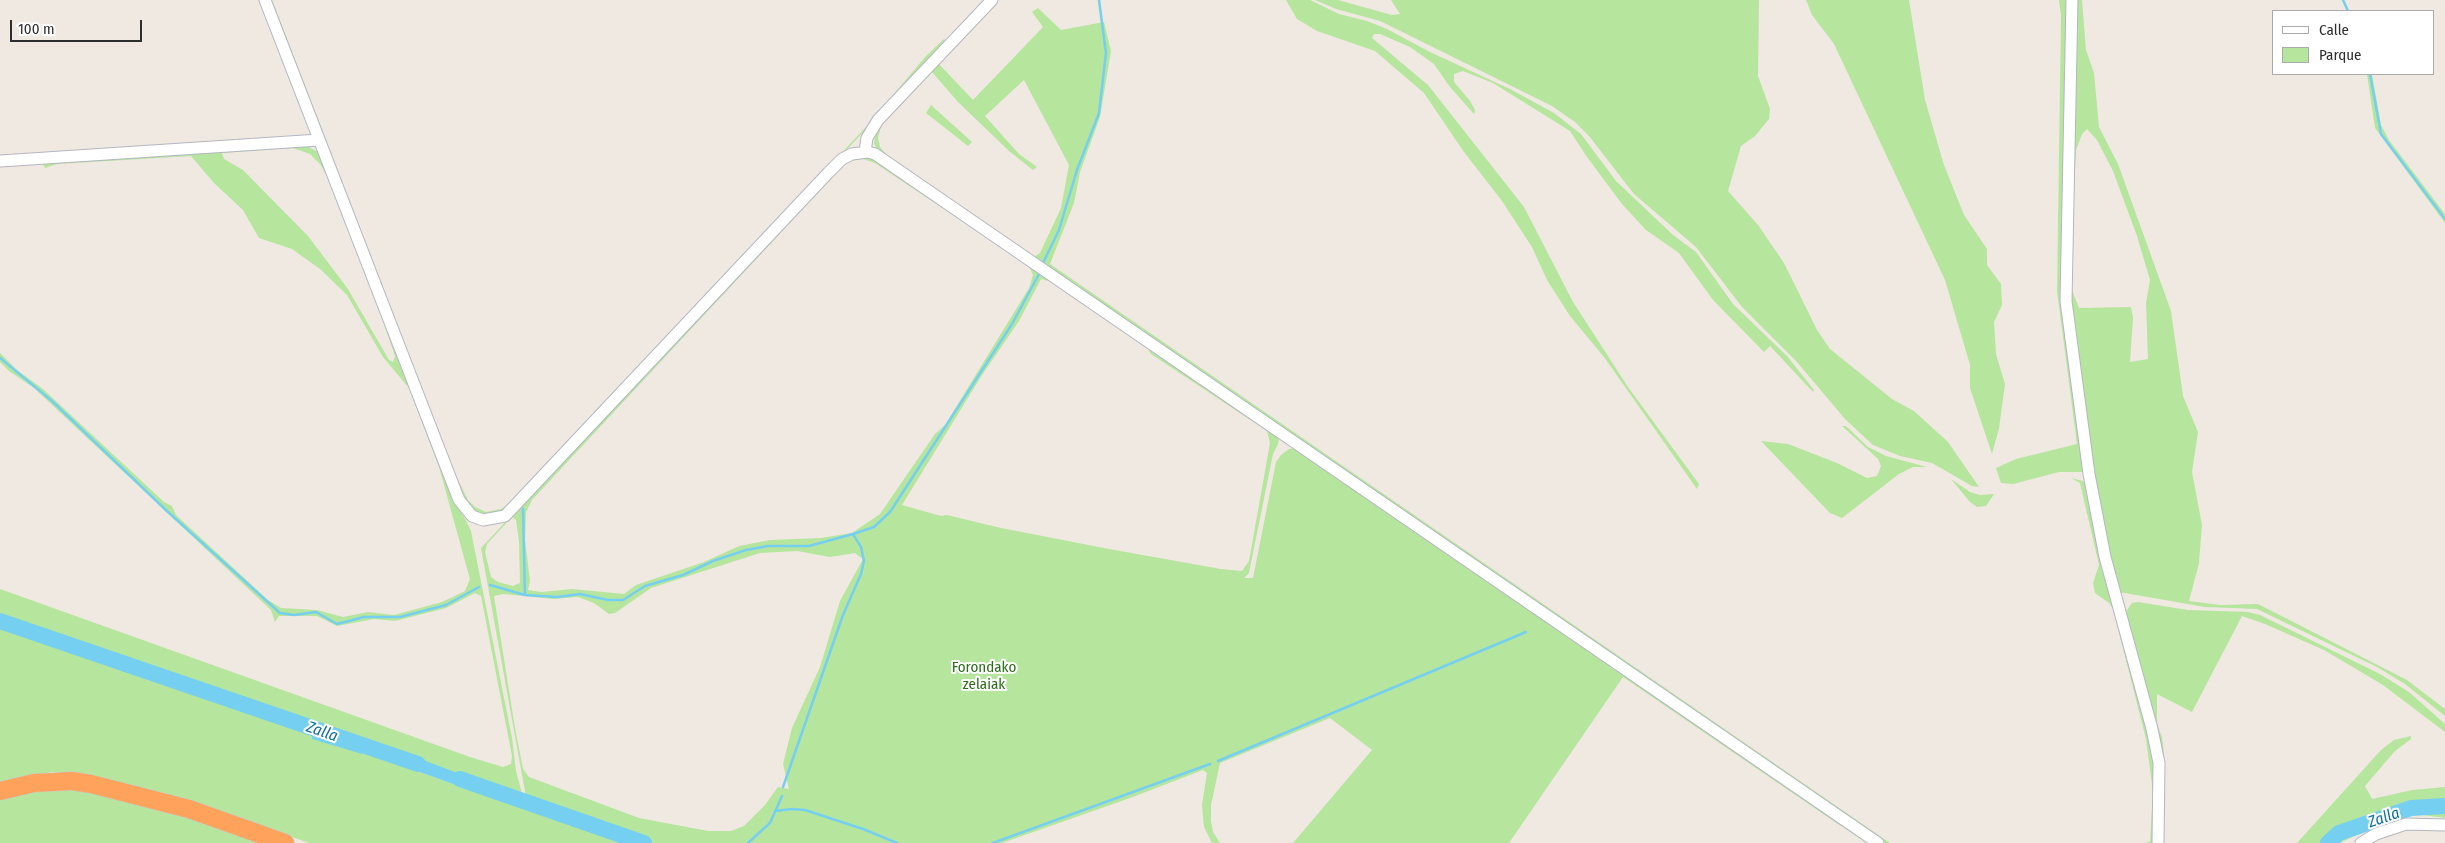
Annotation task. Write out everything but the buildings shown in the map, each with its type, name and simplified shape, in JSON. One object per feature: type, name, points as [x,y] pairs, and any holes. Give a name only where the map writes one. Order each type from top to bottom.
[{"type":"highway","points":[[0,791],[34,783],[72,781],[91,784],[189,809],[285,843]]},
{"type":"street","points":[[265,0],[459,500],[472,516],[483,520],[505,516],[842,159],[856,152],[875,154],[1878,843]]},
{"type":"street","points":[[865,152],[867,138],[878,120],[992,0]]},
{"type":"street","points":[[2072,0],[2066,300],[2089,474],[2105,557],[2152,729],[2159,763],[2158,843]]},
{"type":"street","points":[[0,161],[320,140]]},
{"type":"street","points":[[2361,843],[2376,834],[2406,824],[2445,825]]},
{"type":"green space","points":[[268,0],[272,0],[455,474],[468,500],[475,507],[486,512],[501,509],[513,501],[866,127],[926,56],[945,38],[942,46],[869,126],[504,512],[488,515],[480,514],[470,508],[461,497]]},
{"type":"green space","points":[[1286,0],[1310,0],[1339,14],[1367,21],[1387,29],[1430,52],[1510,89],[1554,113],[1581,134],[1616,181],[1673,235],[1696,252],[1733,304],[1787,356],[1814,390],[1813,392],[1770,346],[1764,352],[1713,300],[1679,253],[1646,230],[1622,204],[1570,131],[1493,83],[1463,71],[1454,74],[1454,82],[1470,101],[1475,110],[1474,114],[1450,87],[1434,64],[1410,47],[1380,34],[1374,34],[1372,38],[1428,85],[1524,207],[1573,302],[1628,387],[1699,484],[1697,489],[1604,357],[1570,316],[1547,280],[1532,247],[1502,201],[1464,152],[1424,93],[1375,51],[1317,31],[1297,19]]},
{"type":"green space","points":[[1315,0],[1338,0],[1392,15],[1400,14],[1391,0],[1759,0],[1758,76],[1770,109],[1769,119],[1755,136],[1741,146],[1728,191],[1758,225],[1784,263],[1817,330],[1830,349],[1892,399],[1914,411],[1948,442],[1979,487],[1972,486],[1932,463],[1900,456],[1873,445],[1845,419],[1797,362],[1742,307],[1696,247],[1634,194],[1589,136],[1575,122],[1552,106],[1380,21],[1336,9]]},
{"type":"green space","points":[[1806,0],[1909,0],[1925,100],[1944,165],[1964,215],[1987,249],[1987,265],[2001,284],[2002,305],[1994,322],[1996,354],[2005,384],[1999,428],[1992,454],[1970,388],[1970,365],[1945,280],[1834,44],[1812,15]]},
{"type":"green space","points":[[2059,0],[2068,0],[2061,249],[2062,298],[2083,472],[2059,472],[2013,484],[2001,483],[1996,468],[2016,459],[2077,444],[2057,291],[2061,16]]},
{"type":"green space","points":[[2074,0],[2082,0],[2086,50],[2094,73],[2099,127],[2118,164],[2171,311],[2183,396],[2198,432],[2192,472],[2202,525],[2199,563],[2189,601],[2220,605],[2258,604],[2407,680],[2445,709],[2445,716],[2405,684],[2377,667],[2257,609],[2205,607],[2119,592],[2102,522],[2082,394],[2068,272],[2077,50]],"holes":[[[2087,129],[2097,140],[2113,171],[2137,236],[2150,280],[2146,303],[2148,359],[2130,362],[2133,318],[2131,307],[2079,308],[2072,290],[2070,264],[2076,150],[2082,134]]]},
{"type":"green space","points":[[1038,8],[1061,30],[1104,22],[1111,51],[1100,117],[1080,172],[1074,203],[1050,264],[1890,843],[1884,843],[877,150],[874,143],[877,126],[938,63],[973,100],[1043,27],[1032,12]],"holes":[[[932,72],[958,102],[1009,151],[1033,170],[1037,167],[1019,154],[985,116],[1024,80],[1069,165],[1061,208],[1040,253],[1034,257],[888,156],[880,147],[878,138],[881,126]]]},
{"type":"green space","points":[[2367,75],[2372,75],[2381,125],[2389,140],[2445,214],[2445,223],[2375,128]]},
{"type":"green space","points":[[931,105],[972,142],[968,146],[926,113]]},
{"type":"green space","name":"Forondako zelaiak","points":[[305,145],[320,153],[450,489],[471,531],[512,738],[516,771],[523,797],[526,797],[481,548],[827,179],[849,159],[867,157],[878,161],[1279,438],[1273,454],[1249,573],[1244,578],[1253,578],[1276,462],[1289,449],[1296,448],[1872,843],[1867,843],[1832,820],[1623,677],[1509,843],[1293,843],[1372,750],[1330,718],[1220,763],[1211,805],[1211,821],[1213,832],[1220,843],[1212,843],[1204,827],[1202,805],[1207,773],[1203,770],[1002,843],[309,843],[181,798],[82,774],[53,772],[19,777],[0,783],[0,589],[470,757],[503,767],[511,764],[512,756],[481,596],[475,593],[446,608],[395,621],[374,619],[337,626],[317,616],[279,616],[275,622],[271,610],[34,388],[9,371],[0,362],[0,353],[17,370],[43,389],[164,502],[172,506],[176,515],[268,600],[281,608],[317,610],[343,617],[368,612],[394,615],[442,602],[465,591],[470,579],[439,467],[409,388],[383,357],[347,295],[320,269],[292,249],[259,238],[243,210],[214,183],[191,156],[57,164],[45,168],[43,164],[48,162]],"holes":[[[293,148],[310,154],[320,164],[328,178],[378,307],[395,356],[393,362],[389,360],[348,289],[308,236],[243,170],[224,159],[222,153]],[[863,159],[875,163],[1029,266],[1033,275],[1029,288],[945,425],[935,434],[880,514],[852,533],[821,538],[770,540],[739,546],[704,562],[636,585],[624,594],[572,589],[542,592],[528,590],[530,581],[525,540],[526,512],[532,500],[840,169],[850,161]],[[1041,279],[1052,282],[1148,349],[1151,354],[1267,431],[1270,443],[1249,561],[1242,571],[1109,549],[1001,528],[947,515],[941,516],[902,505],[982,375],[1019,321]],[[512,517],[516,520],[519,542],[520,583],[513,586],[498,582],[491,577],[485,552],[487,544]],[[797,551],[830,557],[855,553],[863,559],[840,601],[820,667],[792,728],[783,764],[789,789],[778,787],[765,805],[744,826],[731,831],[708,831],[639,818],[529,777],[523,769],[494,596],[503,594],[553,599],[578,597],[594,603],[609,614],[615,613],[651,588],[760,553]],[[400,752],[482,782],[478,793],[392,762]]]},
{"type":"green space","points":[[1842,426],[1846,426],[1868,447],[1886,456],[1927,467],[1913,467],[1899,474],[1842,518],[1830,513],[1761,441],[1788,444],[1837,463],[1867,478],[1877,476],[1881,466],[1878,459]]},
{"type":"green space","points":[[2071,478],[2083,481],[2088,487],[2149,735],[2155,774],[2154,843],[2146,843],[2150,841],[2153,792],[2146,739],[2113,609],[2109,603],[2095,593],[2093,583],[2099,565],[2080,483]]},
{"type":"green space","points":[[1951,479],[1970,492],[1980,495],[1994,494],[1986,506],[1977,507],[1970,502]]},
{"type":"green space","points":[[2138,602],[2188,610],[2248,612],[2260,615],[2380,674],[2409,692],[2445,724],[2445,732],[2383,685],[2324,650],[2242,616],[2192,712],[2157,694],[2157,724],[2162,737],[2164,754],[2164,843],[2162,843],[2163,784],[2126,621],[2127,610],[2132,603]]},
{"type":"green space","points":[[2411,736],[2411,739],[2395,751],[2365,786],[2372,799],[2412,790],[2445,787],[2445,818],[2422,815],[2395,816],[2340,843],[2297,843],[2381,750],[2394,740]]},
{"type":"green space","points":[[60,787],[127,798],[267,843],[0,843],[0,797]]},
{"type":"water","points":[[300,721],[362,744],[362,754],[312,739],[312,736],[303,733]]},
{"type":"water","points":[[399,751],[482,782],[478,793],[392,762],[397,758]]},
{"type":"waterway","points":[[1043,263],[1059,230],[1077,170],[1099,113],[1106,53],[1099,0]]},
{"type":"waterway","points":[[2343,0],[2348,10]]},
{"type":"waterway","points":[[2370,75],[2381,134],[2445,219]]},
{"type":"waterway","points":[[783,787],[843,615],[861,574],[864,561],[861,547],[853,534],[874,527],[890,512],[1012,324],[1039,274]]},
{"type":"waterway","points":[[0,358],[52,401],[168,512],[280,613],[294,615],[316,612],[337,624],[364,617],[400,617],[446,605],[479,587]]},
{"type":"waterway","points":[[523,509],[525,595]]},
{"type":"waterway","points":[[490,585],[525,595],[557,597],[580,594],[608,600],[623,600],[645,586],[683,575],[713,561],[746,550],[768,546],[809,546],[853,534]]},
{"type":"waterway","name":"Zalla","points":[[0,621],[418,764]]},
{"type":"waterway","points":[[1218,761],[1526,632]]},
{"type":"waterway","points":[[993,843],[1210,764]]},
{"type":"waterway","name":"Zalla","points":[[460,779],[644,843]]},
{"type":"waterway","points":[[748,843],[770,823],[782,796]]},
{"type":"waterway","name":"Zalla","points":[[2328,843],[2339,833],[2411,808],[2445,806]]},
{"type":"waterway","points":[[775,811],[805,810],[863,829],[897,843]]}]
